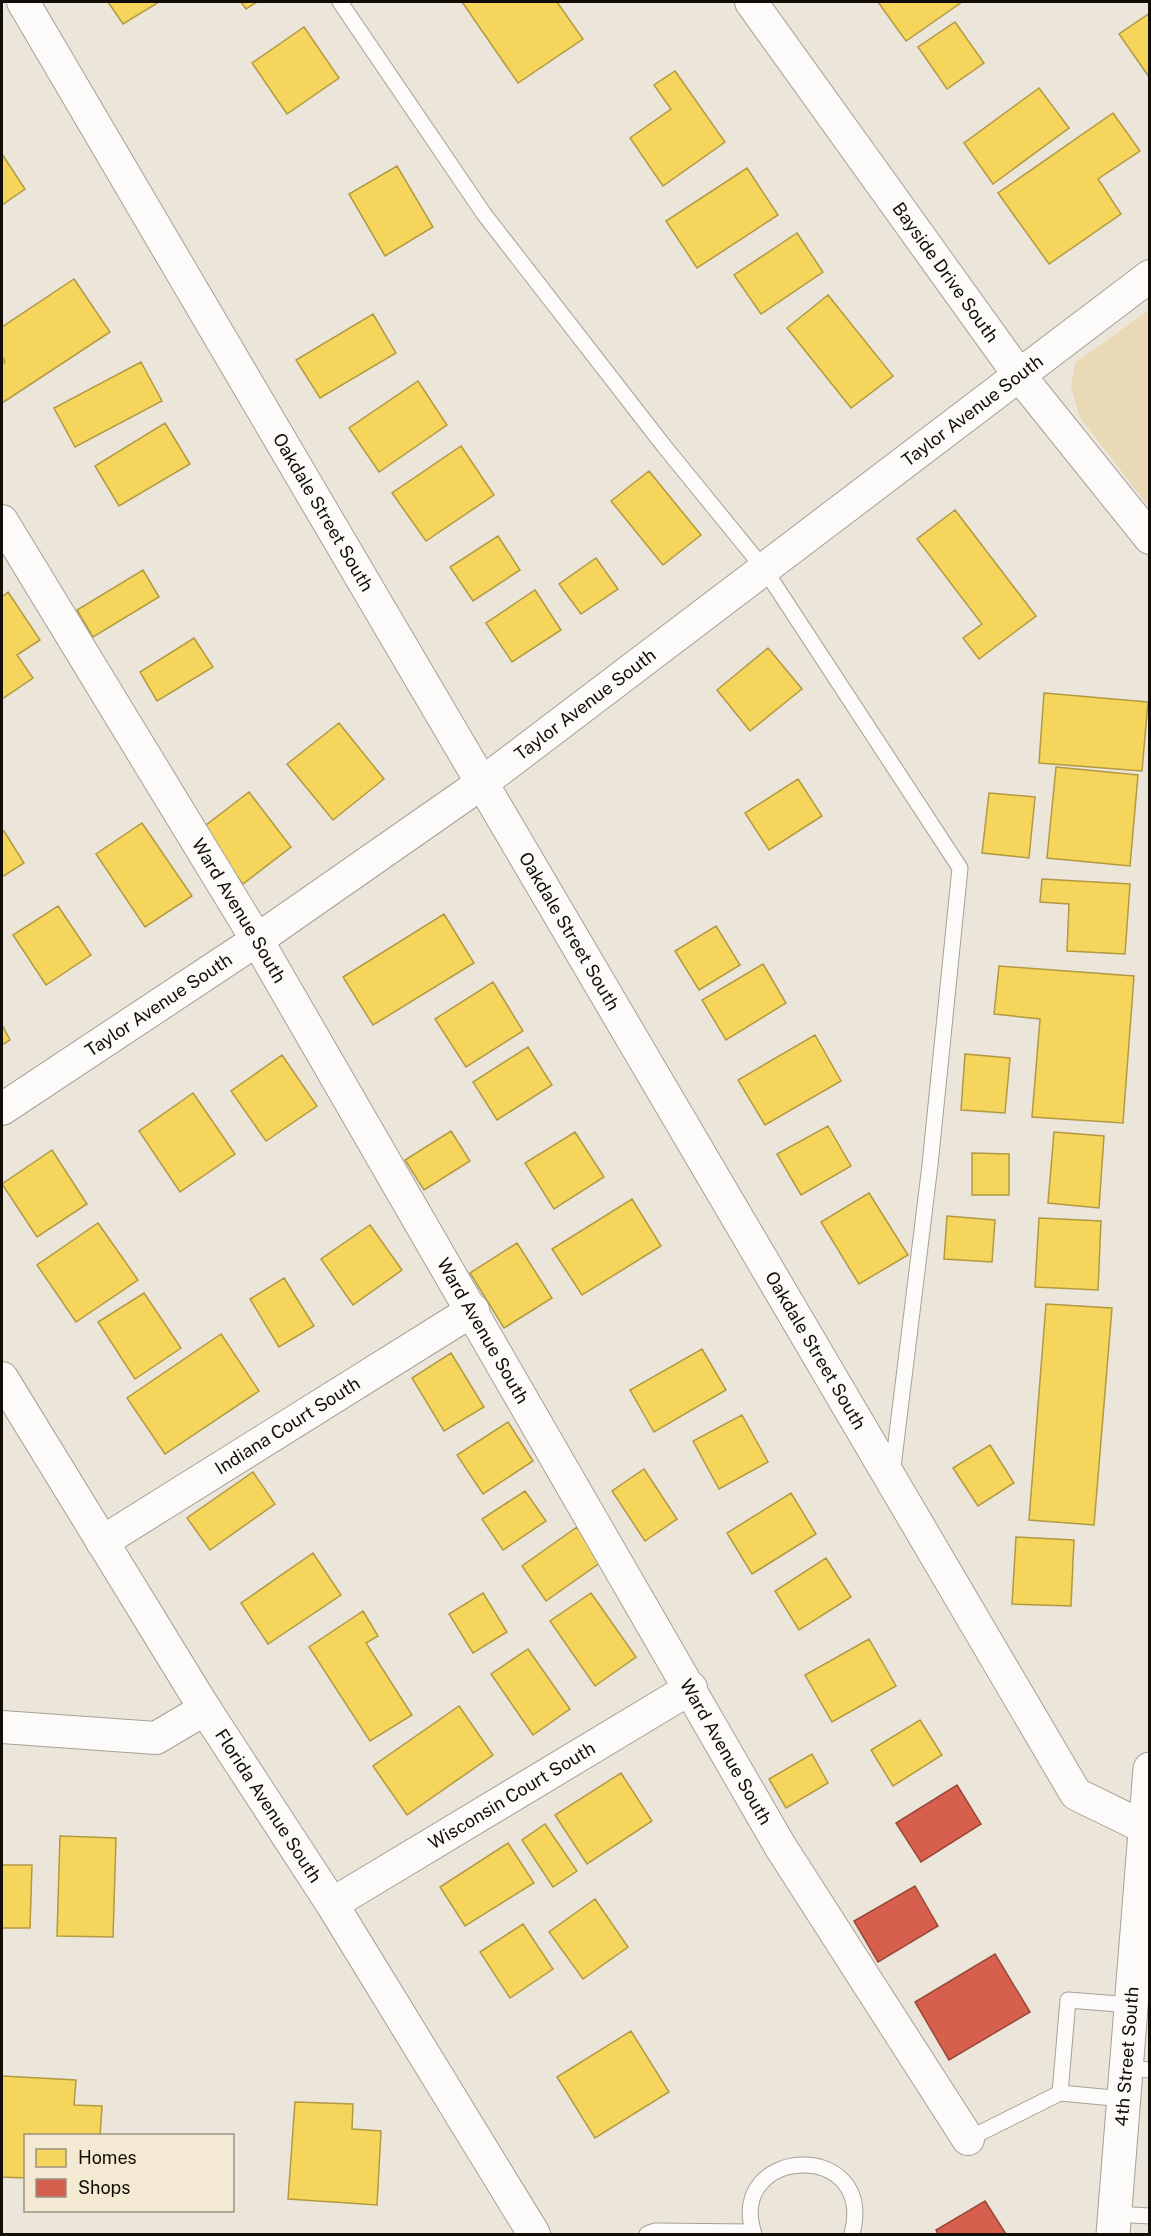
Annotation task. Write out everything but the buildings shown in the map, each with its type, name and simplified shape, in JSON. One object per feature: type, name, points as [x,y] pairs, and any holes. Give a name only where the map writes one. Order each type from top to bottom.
[{"type":"street","name":"Oakdale Street South","points":[[23,2],[1076,1794],[1147,1830]]},
{"type":"street","name":"Bayside Drive South","points":[[751,2],[1019,375],[1149,538]]},
{"type":"street","name":"Taylor Avenue South","points":[[2,1109],[257,940],[482,783],[1149,276]]},
{"type":"street","name":"Ward Avenue South","points":[[2,521],[257,940],[473,1310],[780,1846],[968,2139]]},
{"type":"street","name":"Indiana Court South","points":[[102,1542],[473,1310]]},
{"type":"street","name":"Florida Avenue South","points":[[2,1378],[205,1709],[332,1904],[534,2235]]},
{"type":"street","name":"Wisconsin Court South","points":[[332,1904],[691,1688]]},
{"type":"street","points":[[2,1727],[156,1738],[205,1709]]},
{"type":"street","name":"4th Street South","points":[[1114,2224],[1133,2079],[1131,2005],[1147,1830],[1149,1769]]},
{"type":"lane","points":[[340,2],[484,214],[664,446],[765,570],[960,868],[930,1165],[891,1479]]},
{"type":"lane","points":[[1060,2093],[1068,2000],[1131,2005]]},
{"type":"lane","points":[[968,2139],[1060,2093],[1133,2079]]},
{"type":"lane","points":[[647,2235],[655,2231],[754,2233],[751,2206],[757,2190],[774,2172],[798,2163],[816,2164],[831,2172],[845,2184],[853,2199],[856,2216],[852,2235]]},
{"type":"lane","points":[[1114,2224],[1149,2216]]},
{"type":"shaded area","points":[[1149,310],[1149,507],[1079,416],[1071,386],[1075,363]]}]
